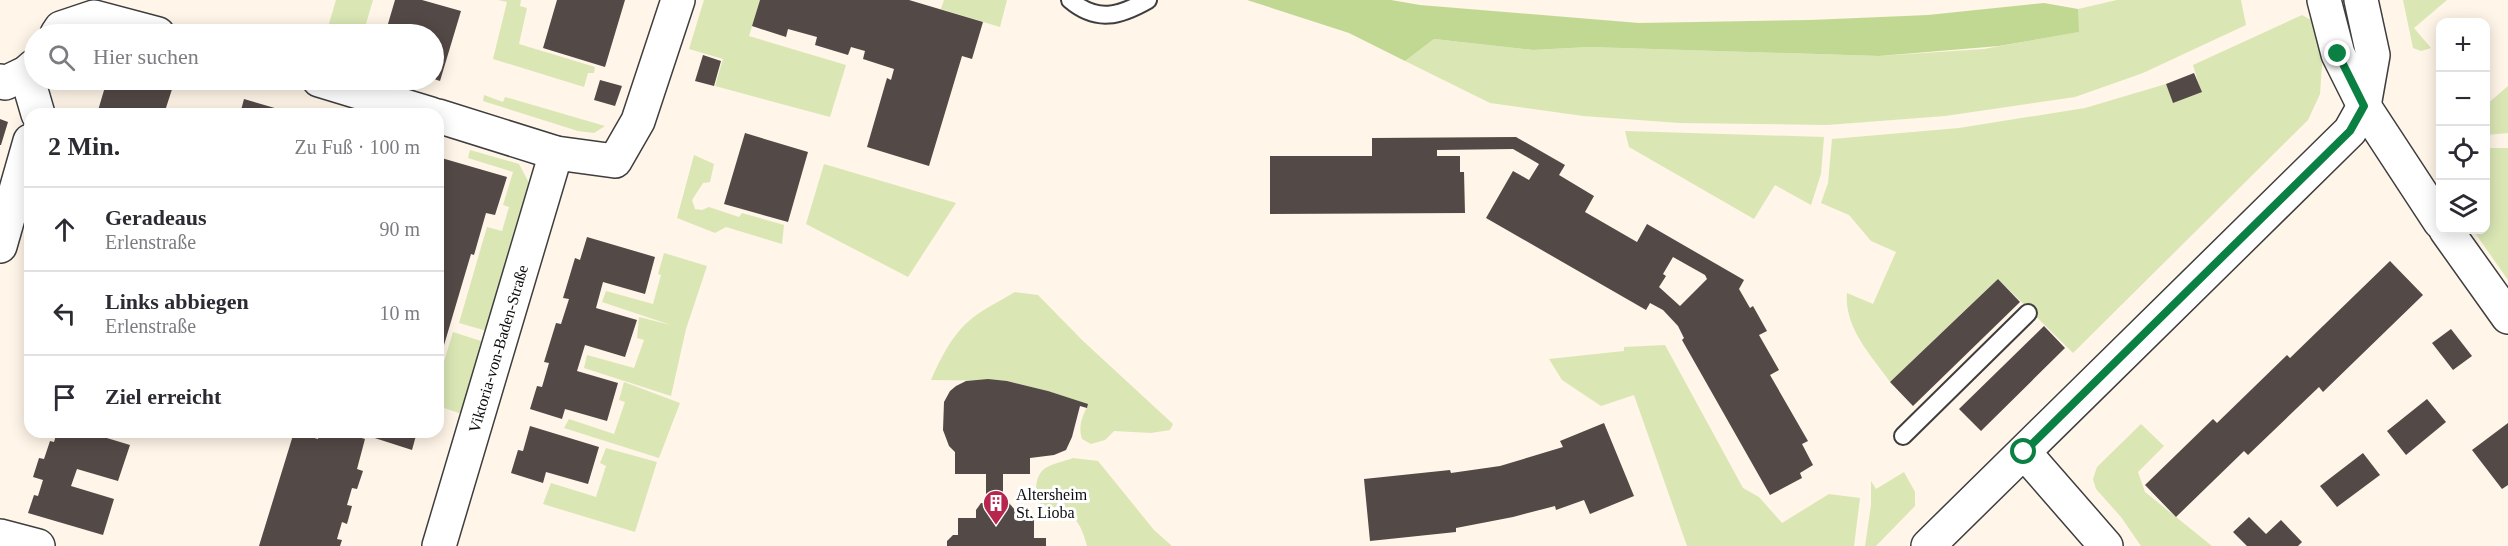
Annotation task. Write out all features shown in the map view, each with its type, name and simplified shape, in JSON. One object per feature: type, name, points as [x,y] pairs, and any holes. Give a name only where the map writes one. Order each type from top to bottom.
[{"type":"street","points":[[444,118],[556,153],[615,161],[638,121],[678,0]]},
{"type":"street","points":[[2324,0],[2338,54],[2364,106],[2436,216]]},
{"type":"street","points":[[1928,546],[2350,131],[2364,106],[2373,55],[2361,0]]},
{"type":"street","points":[[73,24],[94,17],[120,24]]},
{"type":"street","points":[[27,90],[35,108]]},
{"type":"street","points":[[352,90],[411,108]]},
{"type":"street","name":"Viktoria-von-Baden-Straße","points":[[439,546],[556,153]]},
{"type":"street","points":[[0,246],[24,162]]},
{"type":"street","points":[[2449,234],[2508,317]]},
{"type":"street","points":[[2024,452],[2106,546]]},
{"type":"street","points":[[0,536],[38,546]]},
{"type":"lane","points":[[1070,0],[1082,10],[1104,16],[1128,12],[1148,0]]},
{"type":"lane","points":[[1903,436],[2028,313]]},
{"type":"green space","points":[[336,0],[373,0],[366,24],[329,24]]},
{"type":"green space","points":[[498,0],[521,0],[520,6],[527,8],[519,44],[595,67],[594,73],[588,73],[584,87],[493,59],[507,2]]},
{"type":"green space","points":[[704,0],[760,0],[749,36],[846,65],[830,117],[715,86],[723,59],[689,49]]},
{"type":"green space","points":[[944,0],[1007,0],[1000,27],[941,9]]},
{"type":"green space","points":[[1247,0],[1391,0],[1420,5],[1639,23],[1928,15],[2044,3],[2078,9],[2079,32],[1999,46],[1879,56],[1589,47],[1533,50],[1434,39],[1405,61],[1349,33]]},
{"type":"green space","points":[[2117,0],[2241,0],[2246,25],[2143,73],[2075,97],[1945,116],[1827,125],[1680,123],[1583,116],[1490,103],[1405,61],[1434,39],[1533,50],[1589,47],[1879,56],[1984,49],[2078,32],[2078,9]]},
{"type":"green space","points":[[2403,0],[2447,0],[2414,28],[2431,48],[2421,51],[2413,48]]},
{"type":"green space","points":[[2302,15],[2313,21],[2322,65],[2320,94],[2308,120],[2073,353],[1998,279],[1890,382],[1854,329],[1847,306],[1847,293],[1873,304],[1896,252],[1871,241],[1849,215],[1821,203],[1828,183],[1832,139],[1959,128],[2085,108],[2166,84],[2173,102],[2201,92],[2193,65]]},
{"type":"green space","points":[[2508,86],[2508,133],[2490,135],[2490,102]]},
{"type":"green space","points":[[484,95],[503,102],[505,97],[605,126],[594,133],[578,131],[483,101]]},
{"type":"green space","points":[[1625,131],[1824,137],[1821,174],[1811,205],[1775,185],[1754,219],[1629,147]]},
{"type":"green space","points":[[2490,148],[2508,148],[2508,280],[2476,234],[2490,234]]},
{"type":"green space","points":[[470,150],[519,164],[528,181],[528,192],[487,331],[459,323],[487,227],[502,231],[509,207],[503,205],[513,172],[468,158]]},
{"type":"green space","points":[[694,155],[714,164],[710,182],[703,183],[692,200],[695,209],[702,210],[709,207],[739,217],[742,213],[784,225],[782,244],[726,227],[715,233],[677,218]]},
{"type":"green space","points":[[824,164],[956,203],[908,277],[806,224]]},
{"type":"green space","points":[[664,253],[707,266],[686,329],[671,396],[584,368],[587,355],[634,368],[644,340],[637,338],[639,317],[671,325],[602,302],[606,291],[653,304]]},
{"type":"green space","points":[[1015,292],[1038,295],[1082,340],[1173,424],[1170,430],[1151,433],[1114,431],[1105,440],[1091,444],[1082,439],[1080,430],[1088,405],[1048,391],[1007,381],[931,380],[947,348],[964,326],[980,312]]},
{"type":"green space","points":[[453,332],[484,342],[462,414],[444,408],[444,361]]},
{"type":"green space","points":[[1665,345],[1743,488],[1759,497],[1782,523],[1829,494],[1860,498],[1854,546],[1687,546],[1634,395],[1601,406],[1562,380],[1549,359],[1624,351],[1624,347]]},
{"type":"green space","points":[[624,382],[680,403],[659,458],[564,428],[569,419],[614,434],[625,402],[619,400]]},
{"type":"green space","points":[[2141,424],[2164,446],[2138,472],[2145,492],[2212,546],[2141,546],[2121,517],[2096,489],[2093,479],[2097,467]]},
{"type":"green space","points":[[606,448],[657,462],[635,532],[543,504],[551,483],[596,497],[606,466],[600,463]]},
{"type":"green space","points":[[1073,458],[1098,461],[1154,530],[1172,546],[1087,546],[1081,528],[1073,517],[1042,506],[1036,487],[1040,473],[1050,466]]},
{"type":"green space","points":[[1904,472],[1915,492],[1915,506],[1876,546],[1865,546],[1871,505],[1871,481],[1876,489]]},
{"type":"building","points":[[395,0],[422,0],[461,11],[444,68],[444,24],[388,24]]},
{"type":"building","points":[[557,0],[625,0],[605,67],[543,48]]},
{"type":"building","points":[[760,0],[909,0],[983,22],[972,59],[962,56],[929,166],[867,147],[887,78],[891,80],[894,69],[863,59],[865,51],[851,47],[848,55],[815,45],[817,37],[788,29],[786,37],[752,26]]},
{"type":"building","points":[[703,55],[721,61],[714,86],[695,81]]},
{"type":"building","points":[[2194,73],[2202,92],[2173,103],[2166,84]]},
{"type":"building","points":[[600,80],[622,86],[615,106],[594,100]]},
{"type":"building","points":[[104,90],[172,90],[166,108],[99,108]]},
{"type":"building","points":[[244,99],[275,108],[242,108]]},
{"type":"building","points":[[0,119],[8,122],[1,145],[0,145]]},
{"type":"building","points":[[745,133],[808,152],[788,222],[724,204]]},
{"type":"building","points":[[1516,137],[1565,165],[1559,175],[1594,196],[1585,212],[1637,242],[1647,224],[1744,280],[1739,289],[1750,308],[1753,306],[1767,331],[1759,335],[1779,370],[1770,375],[1808,441],[1802,444],[1813,465],[1800,473],[1802,478],[1770,495],[1682,340],[1684,338],[1678,326],[1663,310],[1650,303],[1646,310],[1486,218],[1513,171],[1529,180],[1539,164],[1513,149],[1437,150],[1437,156],[1460,156],[1460,172],[1464,172],[1465,213],[1270,214],[1270,156],[1372,156],[1372,138]],"holes":[[[1673,257],[1705,275],[1707,279],[1680,306],[1659,287],[1666,276],[1663,274]]]},
{"type":"building","points":[[444,159],[507,177],[495,215],[486,213],[474,255],[471,254],[444,345]]},
{"type":"building","points":[[587,237],[655,257],[645,294],[603,282],[596,308],[637,320],[625,357],[585,345],[577,371],[618,383],[607,421],[565,409],[562,419],[530,409],[537,386],[542,387],[549,363],[544,362],[556,323],[561,324],[569,299],[563,298],[575,258],[580,260]]},
{"type":"building","points":[[2390,261],[2423,295],[2323,392],[2319,387],[2248,455],[2244,451],[2176,517],[2145,485],[2213,419],[2217,423],[2287,355],[2290,358]]},
{"type":"building","points":[[1998,279],[2020,302],[1913,406],[1890,382]]},
{"type":"building","points":[[2044,326],[2065,348],[1981,431],[1959,409]]},
{"type":"building","points":[[2451,329],[2472,356],[2453,370],[2432,343]]},
{"type":"building","points":[[988,379],[1048,391],[1088,404],[1087,408],[1080,406],[1066,450],[1054,455],[1030,458],[1030,474],[1003,474],[1003,503],[1009,503],[1015,510],[1015,517],[1034,517],[1034,538],[1046,538],[1046,546],[947,546],[947,541],[953,535],[958,535],[958,518],[976,518],[976,510],[981,503],[986,503],[986,474],[955,474],[955,452],[949,446],[943,430],[944,402],[956,386],[966,381]]},
{"type":"building","points":[[2427,399],[2446,422],[2406,455],[2387,431]]},
{"type":"building","points":[[1604,423],[1634,496],[1590,514],[1584,500],[1556,510],[1555,506],[1456,528],[1456,532],[1370,541],[1364,479],[1450,470],[1451,473],[1500,466],[1563,447],[1560,441]]},
{"type":"building","points":[[2508,423],[2508,485],[2502,489],[2472,450]]},
{"type":"building","points":[[530,426],[599,447],[588,484],[546,472],[543,483],[511,473],[518,450],[523,451]]},
{"type":"building","points":[[55,438],[107,438],[130,445],[118,481],[77,469],[71,486],[114,499],[103,535],[28,513],[34,495],[38,496],[43,480],[33,477],[39,458],[44,459],[50,441],[54,442]]},
{"type":"building","points":[[292,438],[365,439],[357,469],[363,471],[357,489],[352,488],[347,505],[352,506],[347,524],[342,522],[337,539],[342,540],[340,546],[259,546]]},
{"type":"building","points":[[375,438],[415,438],[412,450]]},
{"type":"building","points":[[2363,453],[2380,475],[2337,507],[2320,486]]},
{"type":"building","points":[[2249,517],[2266,534],[2281,520],[2302,542],[2298,546],[2247,546],[2233,532]]},
{"type":"place","name":"Altersheim St. Lioba","points":[[996,526]]},
{"type":"route","points":[[2024,452],[2350,131],[2364,106],[2338,54]]}]
